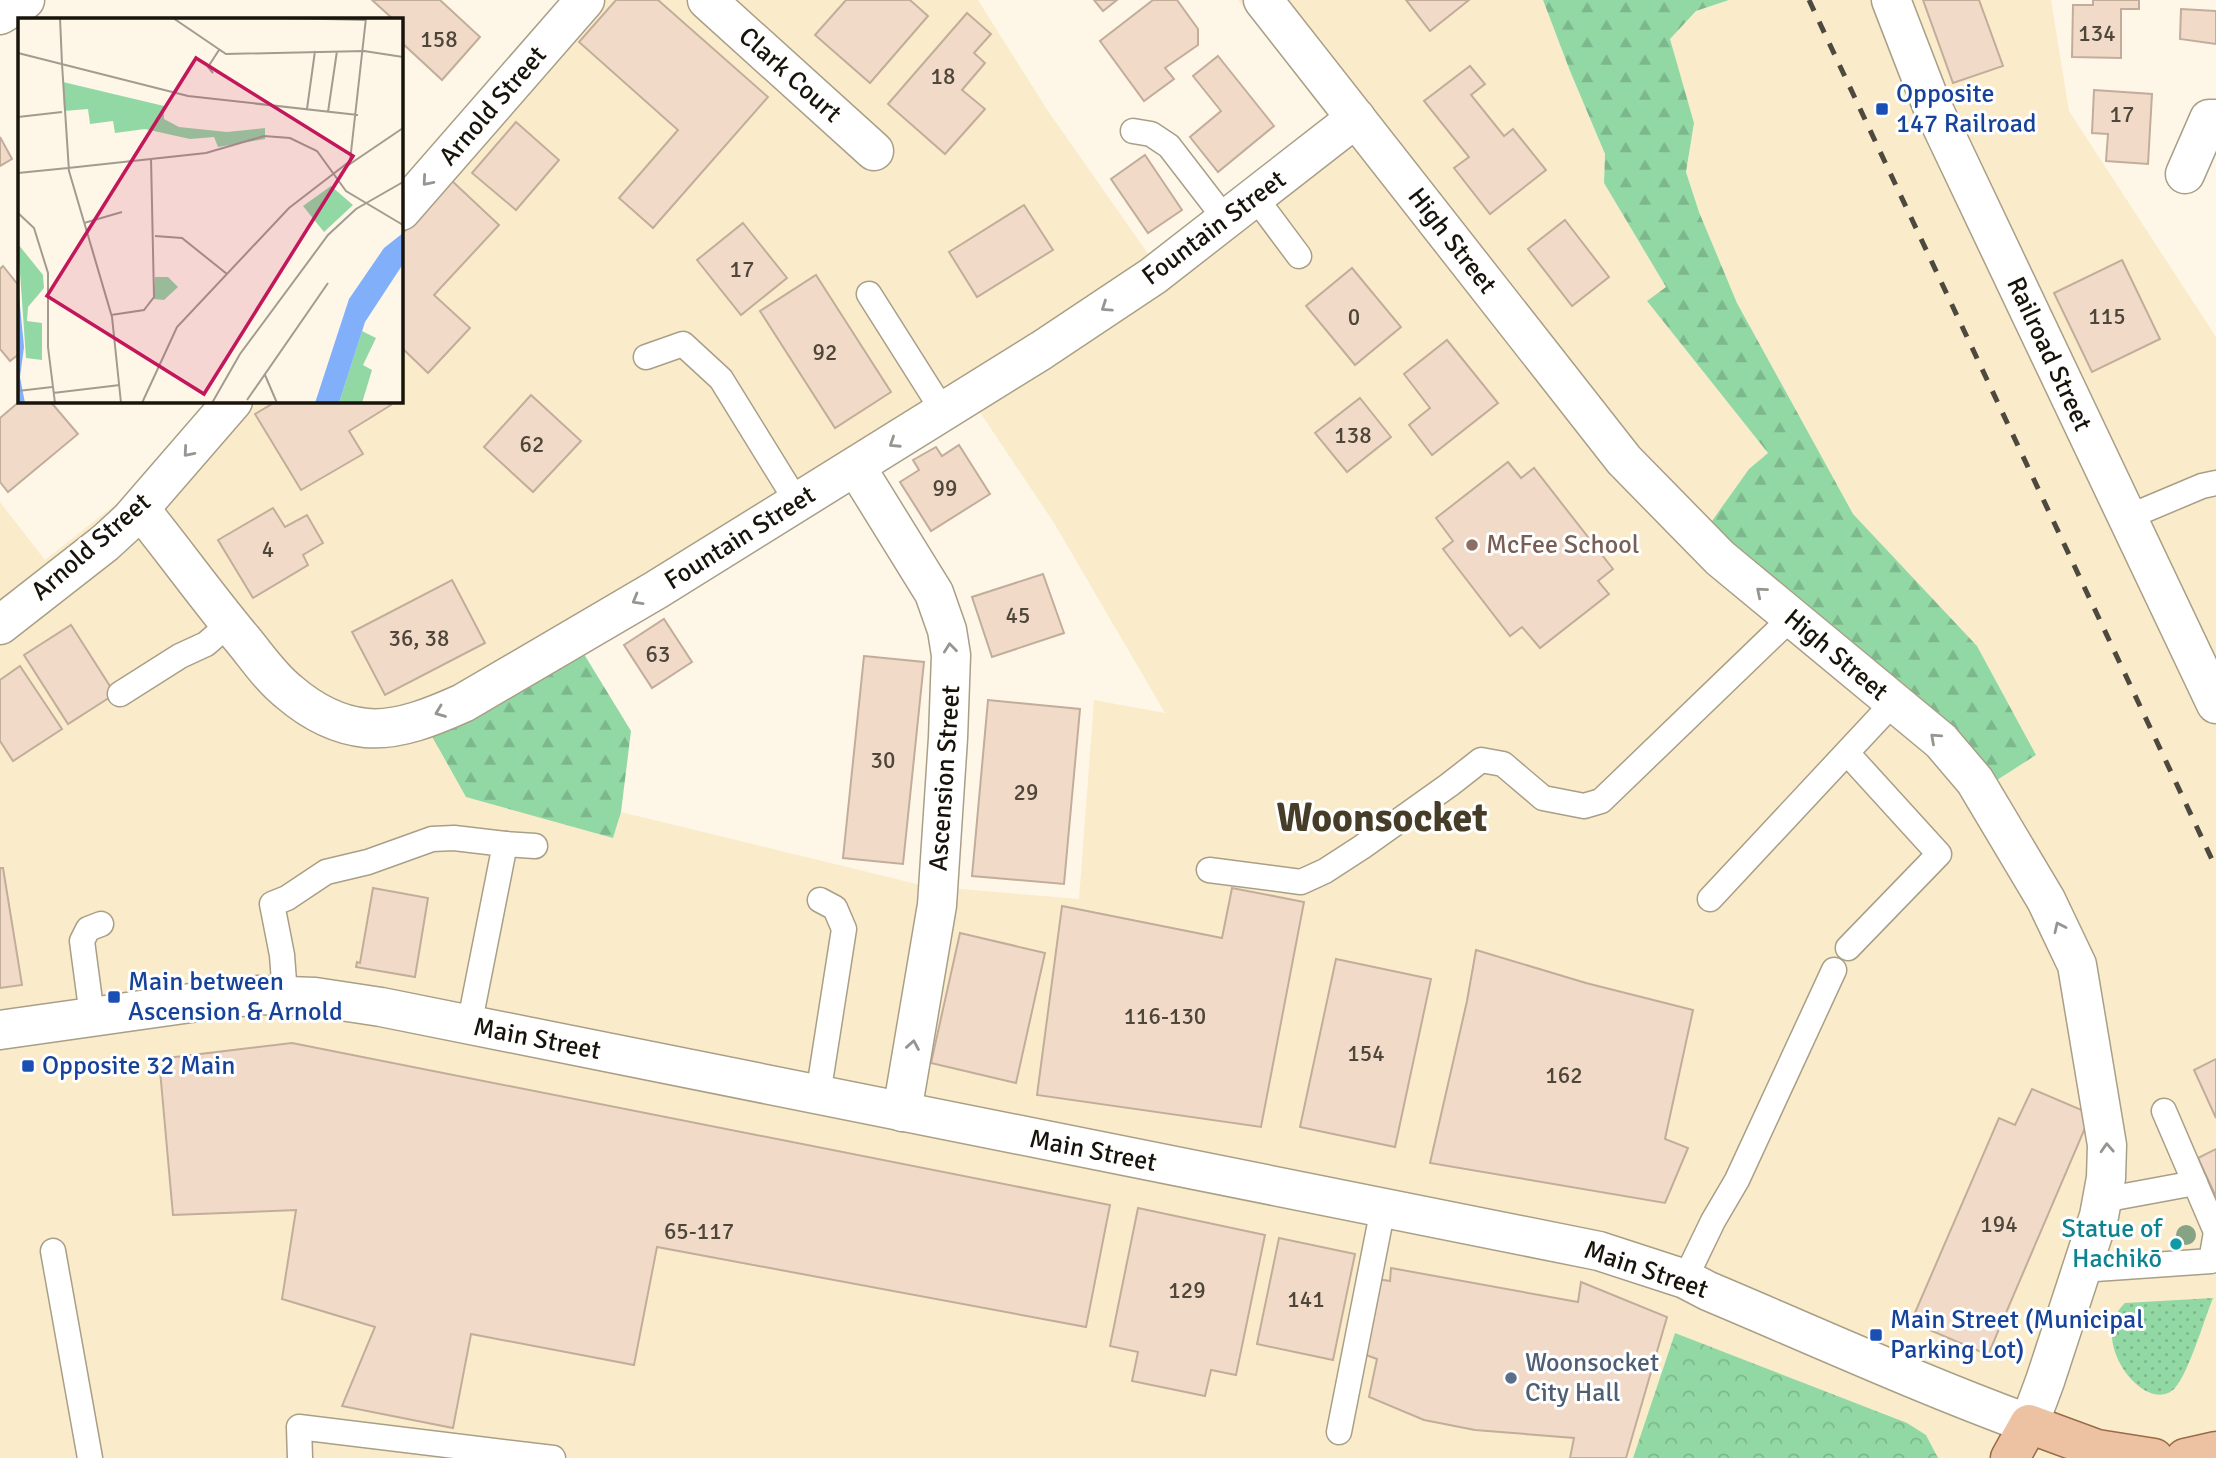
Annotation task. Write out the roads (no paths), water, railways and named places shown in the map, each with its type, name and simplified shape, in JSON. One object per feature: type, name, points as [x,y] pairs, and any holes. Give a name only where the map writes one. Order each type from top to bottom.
[{"type":"main road","points":[[0,15],[25,0]]},
{"type":"main road","name":"Arnold Street","points":[[402,210],[585,0]]},
{"type":"main road","name":"Clark Court","points":[[707,0],[874,150]]},
{"type":"main road","name":"High Street","points":[[1263,0],[1624,460],[1720,558],[1941,741],[1975,781],[2033,877],[2077,965],[2108,1162],[2103,1200],[2048,1374],[2029,1424]]},
{"type":"main road","name":"Railroad Street","points":[[1891,0],[1932,106],[2216,704]]},
{"type":"main road","name":"Fountain Street","points":[[140,509],[229,624],[278,682],[318,713],[367,728],[400,725],[441,713],[463,703],[656,590],[1042,350],[1142,283],[1356,118]]},
{"type":"main road","points":[[2185,174],[2209,119],[2216,119]]},
{"type":"main road","name":"Arnold Street","points":[[0,625],[105,542],[140,509],[232,402]]},
{"type":"main road","name":"Ascension Street","points":[[856,467],[934,593],[947,630],[951,655],[937,905],[902,1112]]},
{"type":"main road","name":"Main Street","points":[[0,1030],[241,997],[285,995],[334,999],[1568,1244],[1685,1279],[1962,1400],[2106,1454],[2154,1458]]},
{"type":"main road","points":[[2010,1458],[2029,1424]]},
{"type":"main road","points":[[2185,1458],[2216,1451]]},
{"type":"lane","points":[[1133,131],[1151,134],[1169,146],[1299,256]]},
{"type":"lane","points":[[869,294],[943,411]]},
{"type":"lane","points":[[646,357],[683,344],[721,379],[797,502]]},
{"type":"lane","points":[[2126,518],[2202,486],[2216,483]]},
{"type":"lane","points":[[1209,870],[1301,882],[1325,871],[1362,847],[1481,760],[1503,764],[1544,798],[1584,806],[1601,800],[1791,618]]},
{"type":"lane","points":[[120,694],[180,656],[206,644],[229,624]]},
{"type":"lane","points":[[1710,899],[1894,703]]},
{"type":"lane","points":[[1847,753],[1939,854],[1848,948]]},
{"type":"lane","points":[[285,995],[282,956],[272,904],[287,898],[326,872],[368,862],[432,839],[454,838],[535,846]]},
{"type":"lane","points":[[469,1026],[505,844]]},
{"type":"lane","points":[[818,1095],[844,934],[844,926],[829,906]]},
{"type":"lane","points":[[92,1016],[82,941],[88,929],[101,924]]},
{"type":"lane","points":[[1685,1279],[1713,1221],[1737,1180],[1834,970]]},
{"type":"lane","points":[[2081,1270],[2211,1261],[2216,1232],[2164,1111]]},
{"type":"lane","points":[[2103,1200],[2195,1183]]},
{"type":"lane","points":[[1339,1432],[1383,1208]]},
{"type":"lane","points":[[53,1251],[90,1458]]},
{"type":"lane","points":[[300,1458],[299,1427],[553,1458]]},
{"type":"railway","points":[[1809,0],[2216,868]]},
{"type":"place","name":"Opposite 147 Railroad","points":[[1882,109]]},
{"type":"place","name":"McFee School","points":[[1472,545]]},
{"type":"place","name":"Main between Ascension & Arnold","points":[[114,997]]},
{"type":"place","name":"Opposite 32 Main","points":[[28,1066]]},
{"type":"place","name":"Statue of Hachikō","points":[[2176,1244]]},
{"type":"place","name":"Main Street (Municipal Parking Lot)","points":[[1876,1335]]},
{"type":"place","name":"Woonsocket City Hall","points":[[1511,1378]]},
{"type":"district","name":"Woonsocket","points":[[1382,818]]}]
